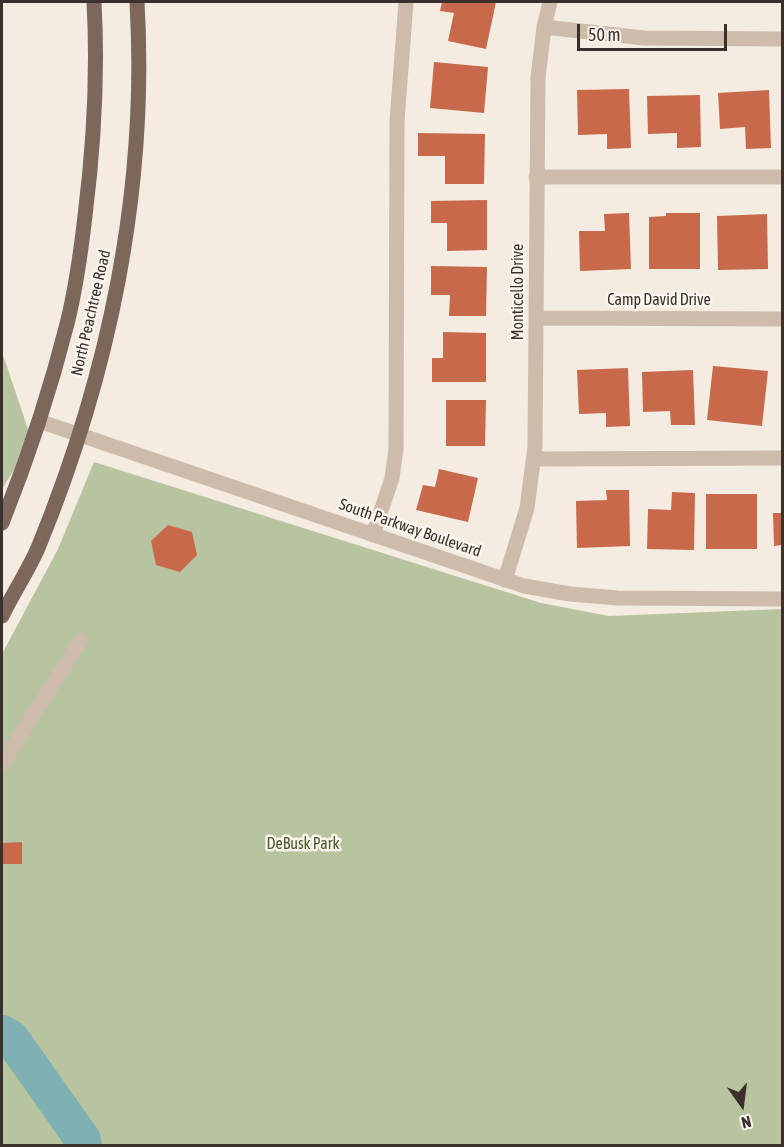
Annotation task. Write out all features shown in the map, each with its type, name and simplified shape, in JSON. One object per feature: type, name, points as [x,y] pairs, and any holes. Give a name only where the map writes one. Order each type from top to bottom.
[{"type":"main road","name":"North Peachtree Road","points":[[2,523],[25,466],[67,323],[81,246],[93,145],[94,2]]},
{"type":"main road","name":"North Peachtree Road","points":[[2,616],[37,549],[79,435],[108,330],[126,242],[135,155],[139,93],[137,2]]},
{"type":"street","points":[[373,535],[392,478],[396,449],[397,121],[406,2]]},
{"type":"street","name":"Monticello Drive","points":[[505,580],[526,508],[534,459],[538,78],[544,27],[550,2]]},
{"type":"street","points":[[544,27],[644,38],[783,39]]},
{"type":"street","points":[[537,177],[783,177]]},
{"type":"street","name":"Camp David Drive","points":[[536,318],[783,319]]},
{"type":"street","name":"South Parkway Boulevard","points":[[39,421],[524,586],[570,594],[618,598],[783,599]]},
{"type":"street","points":[[534,459],[783,458]]},
{"type":"street","points":[[2,764],[81,640]]},
{"type":"green space","points":[[2,352],[32,441],[2,489]]},
{"type":"green space","name":"DeBusk Park","points":[[94,462],[541,603],[609,616],[782,609],[782,1145],[2,1146],[2,654],[58,549]]},
{"type":"building","points":[[442,2],[496,2],[486,49],[448,41],[454,13],[440,11]]},
{"type":"building","points":[[434,62],[488,67],[484,113],[430,108]]},
{"type":"building","points":[[629,89],[631,148],[607,149],[607,134],[578,135],[577,90]]},
{"type":"building","points":[[769,90],[771,148],[746,149],[745,127],[720,129],[718,93]]},
{"type":"building","points":[[700,95],[701,147],[677,148],[677,133],[648,134],[647,96]]},
{"type":"building","points":[[418,133],[485,134],[484,184],[445,184],[445,156],[418,156]]},
{"type":"building","points":[[487,200],[487,250],[447,251],[447,223],[431,223],[431,201]]},
{"type":"building","points":[[629,213],[631,269],[580,271],[579,231],[605,231],[604,214]]},
{"type":"building","points":[[666,213],[700,213],[700,269],[649,269],[649,217],[666,216]]},
{"type":"building","points":[[767,214],[768,269],[718,270],[717,216]]},
{"type":"building","points":[[431,266],[487,267],[486,316],[449,316],[450,295],[431,295]]},
{"type":"building","points":[[443,332],[486,333],[486,382],[432,382],[432,358],[443,358]]},
{"type":"building","points":[[713,366],[768,371],[762,426],[707,420]]},
{"type":"building","points":[[628,368],[630,426],[606,427],[606,413],[579,414],[577,370]]},
{"type":"building","points":[[693,370],[695,425],[671,425],[670,411],[643,412],[642,372]]},
{"type":"building","points":[[446,400],[486,400],[485,446],[446,446]]},
{"type":"building","points":[[439,469],[478,478],[468,522],[416,510],[423,485],[435,487]]},
{"type":"building","points":[[606,490],[629,490],[630,546],[577,548],[576,501],[607,500]]},
{"type":"building","points":[[672,492],[695,493],[694,550],[647,549],[648,509],[671,510]]},
{"type":"building","points":[[706,494],[757,494],[757,549],[706,549]]},
{"type":"building","points":[[773,513],[782,513],[782,545],[774,546]]},
{"type":"building","points":[[168,525],[192,532],[197,555],[180,572],[156,565],[151,541]]},
{"type":"building","points":[[22,842],[22,864],[2,864],[2,843]]},
{"type":"waterway","points":[[2,1033],[11,1038],[83,1140],[84,1146]]}]
